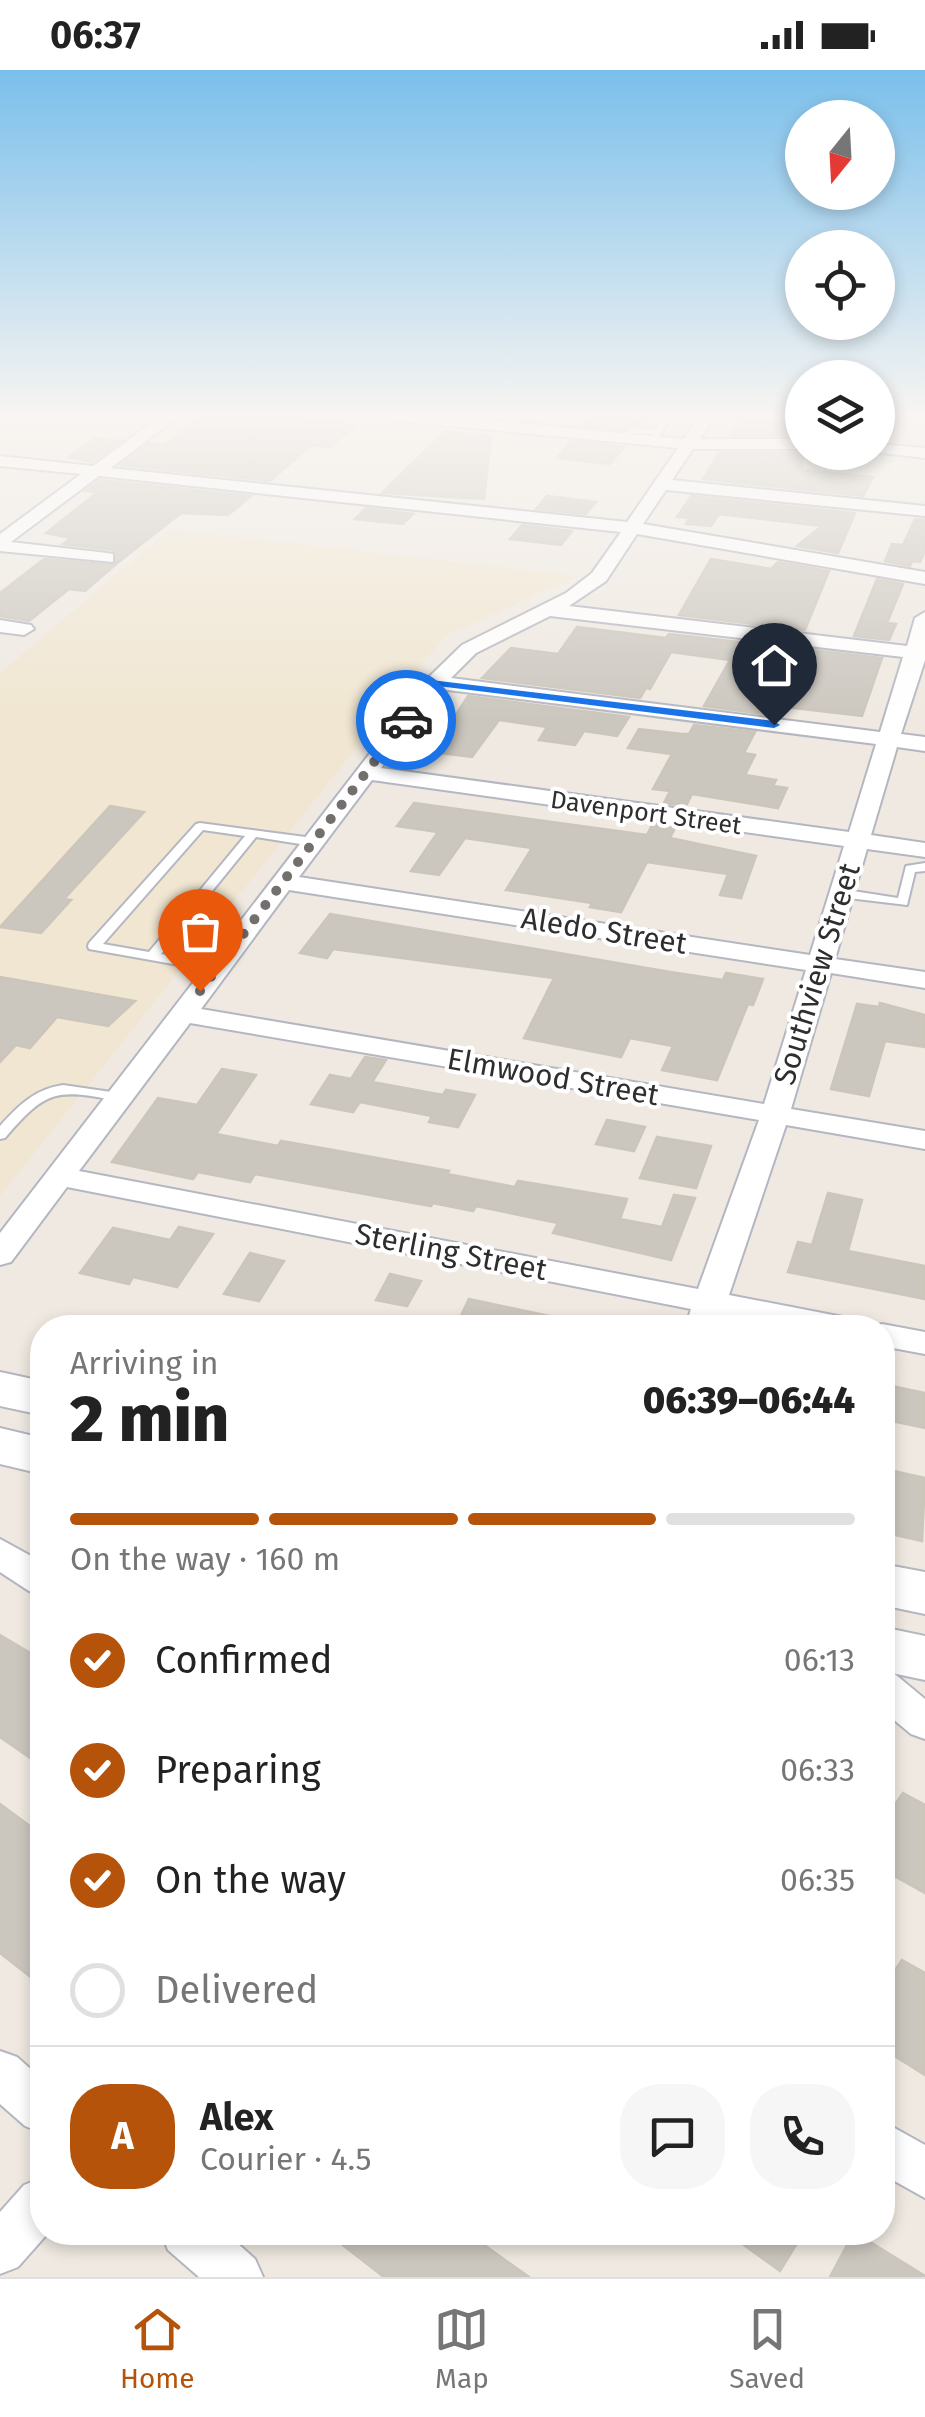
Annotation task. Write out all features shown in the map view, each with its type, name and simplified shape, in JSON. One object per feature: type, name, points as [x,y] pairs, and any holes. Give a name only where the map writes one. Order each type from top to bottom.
[{"type":"main road","points":[[0,1389],[30,1395]]},
{"type":"main road","points":[[0,1446],[30,1453]]},
{"type":"main road","points":[[895,1587],[925,1594]]},
{"type":"main road","points":[[895,1652],[925,1658]]},
{"type":"street","points":[[0,544],[38,515]]},
{"type":"street","points":[[511,515],[634,528],[925,578]]},
{"type":"street","points":[[3,1245],[435,682],[469,648],[550,610],[599,577],[642,515]]},
{"type":"street","points":[[0,544],[107,558]]},
{"type":"street","points":[[550,610],[919,653]]},
{"type":"street","name":"Southview Street","points":[[705,1315],[775,1115],[887,739],[919,653],[925,618]]},
{"type":"street","points":[[0,626],[24,629]]},
{"type":"street","points":[[435,682],[925,744]]},
{"type":"street","name":"Davenport Street","points":[[366,773],[925,850]]},
{"type":"street","name":"Aledo Street","points":[[282,882],[925,980]]},
{"type":"street","name":"Elmwood Street","points":[[182,1014],[925,1140]]},
{"type":"street","name":"Sterling Street","points":[[58,1176],[705,1315]]},
{"type":"street","points":[[895,1337],[925,1343]]},
{"type":"street","points":[[0,1553],[30,1573]]},
{"type":"street","points":[[895,1697],[925,1722]]},
{"type":"street","points":[[0,2074],[30,2100]]},
{"type":"street","points":[[895,2154],[925,2174]]},
{"type":"street","points":[[0,2249],[30,2216]]},
{"type":"street","points":[[201,2245],[237,2277]]},
{"type":"lane","points":[[218,968],[94,946],[200,826],[312,842]]},
{"type":"lane","points":[[153,956],[252,833]]},
{"type":"lane","points":[[840,893],[903,902],[910,869],[925,867]]},
{"type":"lane","points":[[0,1135],[29,1101],[51,1090],[65,1088],[118,1097]]},
{"type":"shaded area","points":[[170,529],[578,576],[445,636],[0,1196],[0,673]]},
{"type":"building","points":[[69,515],[178,515],[116,564],[114,550],[63,544],[71,538],[46,533]]},
{"type":"building","points":[[359,515],[412,515],[403,524],[355,519]]},
{"type":"building","points":[[718,515],[711,526],[686,524],[689,518],[677,517]]},
{"type":"building","points":[[728,515],[854,515],[838,553],[797,546],[822,526]]},
{"type":"building","points":[[915,519],[925,520],[925,551],[920,562],[912,561],[910,566],[885,561],[892,544],[903,545]]},
{"type":"building","points":[[522,525],[572,531],[561,545],[510,539]]},
{"type":"building","points":[[44,559],[115,565],[85,591],[69,589],[29,621],[0,616],[0,593]]},
{"type":"building","points":[[711,559],[771,569],[778,562],[829,571],[805,630],[679,615]]},
{"type":"building","points":[[877,579],[903,584],[887,623],[896,624],[889,640],[854,636]]},
{"type":"building","points":[[577,627],[882,658],[862,716],[768,705],[764,714],[704,706],[730,660],[671,652],[650,689],[646,688],[640,698],[482,678],[511,648],[558,654]]},
{"type":"building","points":[[468,696],[629,717],[617,736],[584,731],[575,745],[539,740],[547,727],[499,720],[472,757],[432,752]]},
{"type":"building","points":[[694,725],[755,732],[744,753],[755,755],[745,775],[776,780],[773,786],[787,788],[778,808],[692,794],[686,806],[664,803],[670,791],[653,789],[672,754],[628,748],[639,729],[689,734]]},
{"type":"building","points":[[414,803],[647,835],[653,823],[676,826],[670,838],[756,856],[741,898],[720,895],[728,874],[647,862],[621,912],[590,907],[592,903],[506,890],[532,848],[465,838],[439,875],[411,871],[438,832],[397,826]]},
{"type":"building","points":[[110,806],[144,812],[64,899],[71,900],[41,933],[0,927]]},
{"type":"building","points":[[330,914],[723,980],[726,973],[763,979],[753,1005],[748,1004],[717,1080],[662,1070],[673,1046],[630,1038],[621,1057],[524,1038],[554,978],[333,949],[327,958],[300,953]]},
{"type":"building","points":[[0,977],[135,1001],[108,1026],[57,1017],[30,1048],[16,1045],[0,1062]]},
{"type":"building","points":[[880,1003],[925,1015],[925,1047],[885,1041],[869,1096],[831,1089],[857,1004],[879,1007]]},
{"type":"building","points":[[365,1057],[386,1060],[372,1082],[443,1095],[446,1090],[475,1095],[458,1127],[429,1122],[432,1116],[360,1102],[353,1112],[311,1104],[330,1075],[351,1079]]},
{"type":"building","points":[[222,1069],[256,1075],[216,1134],[278,1146],[281,1141],[333,1150],[515,1187],[518,1181],[627,1199],[620,1219],[662,1227],[674,1195],[695,1198],[671,1260],[553,1233],[558,1223],[476,1206],[473,1211],[433,1203],[431,1206],[255,1174],[250,1182],[198,1172],[193,1179],[112,1162],[158,1098],[197,1105]]},
{"type":"building","points":[[607,1120],[645,1127],[634,1151],[596,1144]]},
{"type":"building","points":[[657,1137],[711,1146],[696,1188],[640,1178]]},
{"type":"building","points":[[828,1193],[862,1200],[848,1251],[925,1266],[925,1299],[788,1272],[798,1242],[812,1245]]},
{"type":"building","points":[[179,1227],[213,1234],[177,1287],[133,1277],[129,1284],[80,1273],[113,1228],[170,1240]]},
{"type":"building","points":[[250,1253],[284,1261],[259,1301],[224,1294]]},
{"type":"building","points":[[390,1274],[421,1281],[407,1306],[376,1300]]},
{"type":"building","points":[[469,1299],[545,1315],[461,1315]]},
{"type":"building","points":[[895,1387],[925,1393],[925,1428],[895,1422]]},
{"type":"building","points":[[895,1471],[925,1478],[922,1541],[895,1535]]},
{"type":"building","points":[[0,1635],[30,1653],[30,1758],[0,1737]]},
{"type":"building","points":[[903,1793],[925,1805],[925,1893],[895,1876],[895,1805]]},
{"type":"building","points":[[0,1804],[30,1826],[30,1977],[0,1953]]},
{"type":"building","points":[[902,1960],[925,1973],[925,2075],[895,2056],[895,1970]]},
{"type":"building","points":[[343,2245],[484,2245],[529,2277],[384,2277]]},
{"type":"building","points":[[744,2245],[796,2245],[780,2271]]},
{"type":"building","points":[[847,2245],[875,2245],[925,2276],[925,2277],[830,2277]]},
{"type":"way so far","points":[[200,991],[406,720]]},
{"type":"route","points":[[406,720],[435,682],[774,725]]}]
